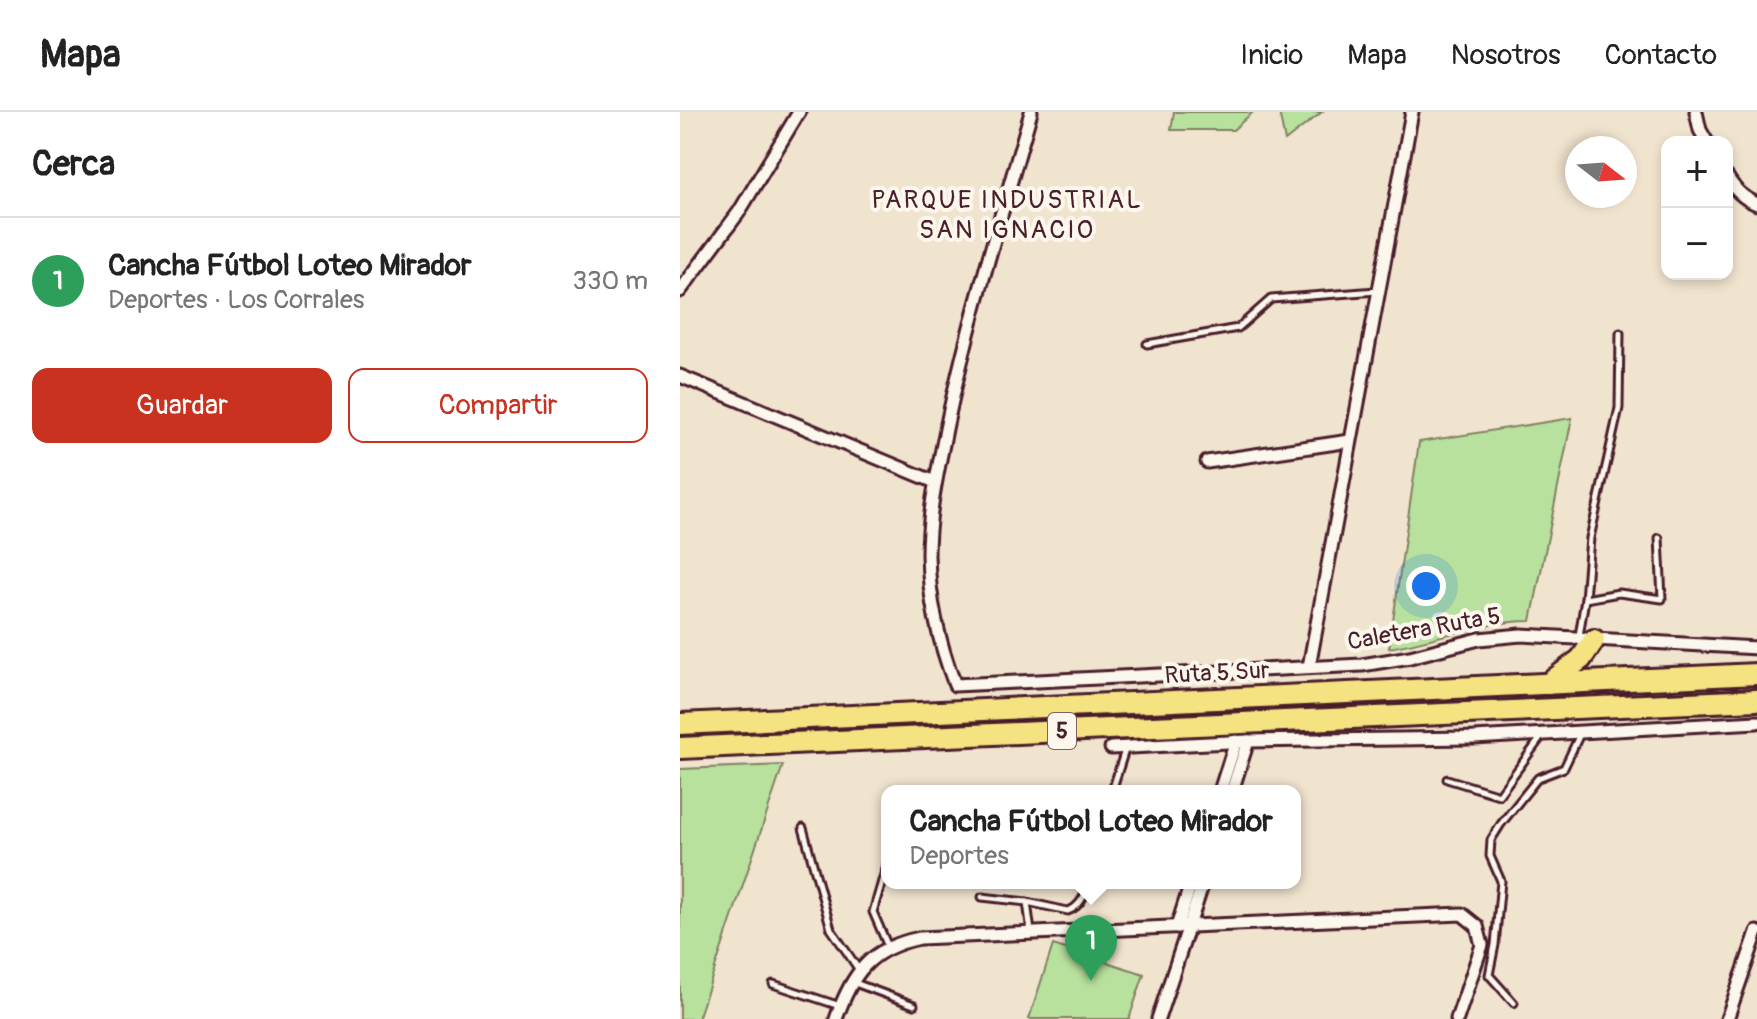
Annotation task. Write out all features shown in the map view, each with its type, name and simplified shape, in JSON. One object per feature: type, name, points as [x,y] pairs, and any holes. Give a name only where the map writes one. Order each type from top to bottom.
[{"type":"highway","points":[[1548,684],[1581,659],[1586,640]]},
{"type":"highway","name":"Ruta 5 Sur","points":[[680,724],[1757,674]]},
{"type":"highway","name":"5","points":[[680,748],[1757,700]]},
{"type":"street","points":[[680,291],[739,212],[799,112]]},
{"type":"street","points":[[680,376],[935,482],[957,378],[1031,112]]},
{"type":"street","points":[[1309,667],[1412,112]]},
{"type":"street","points":[[1696,112],[1704,136]]},
{"type":"street","points":[[1733,187],[1747,200],[1757,204]]},
{"type":"street","points":[[1207,462],[1350,441]]},
{"type":"street","name":"Caletera Ruta 5","points":[[935,482],[929,529],[929,577],[935,621],[955,685],[1386,662],[1500,636],[1541,635],[1757,648]]},
{"type":"street","points":[[1111,748],[1242,741],[1543,736],[1757,722]]},
{"type":"street","points":[[1223,785],[1242,741]]},
{"type":"street","points":[[1233,785],[1242,741]]},
{"type":"street","points":[[1158,1019],[1190,889]]},
{"type":"street","points":[[1183,927],[1200,889]]},
{"type":"street","points":[[836,1019],[852,982],[872,957],[920,938],[1462,914],[1477,926],[1482,945],[1457,1019]]},
{"type":"street","points":[[1727,1019],[1757,932]]},
{"type":"lane","points":[[1147,344],[1238,328],[1271,299],[1378,290]]},
{"type":"lane","points":[[1586,640],[1585,599],[1590,538],[1619,408],[1620,333]]},
{"type":"lane","points":[[1585,599],[1619,593],[1662,599],[1659,538]]},
{"type":"lane","points":[[1514,1003],[1489,975],[1501,881],[1490,856],[1491,840],[1538,778],[1564,768],[1580,734]]},
{"type":"lane","points":[[1447,779],[1499,795],[1543,736]]},
{"type":"lane","points":[[1114,785],[1126,747]]},
{"type":"lane","points":[[803,828],[831,929],[859,970]]},
{"type":"lane","points":[[881,885],[873,912],[889,949]]},
{"type":"lane","points":[[982,897],[1068,911],[1081,901],[1086,889]]},
{"type":"lane","points":[[1027,902],[1031,934]]},
{"type":"lane","points":[[852,982],[914,1005]]},
{"type":"lane","points":[[773,984],[840,1006]]},
{"type":"green space","points":[[1174,112],[1253,112],[1233,130],[1171,130]]},
{"type":"green space","points":[[1279,112],[1322,112],[1285,141]]},
{"type":"green space","points":[[1572,418],[1531,621],[1477,627],[1389,648],[1419,442]]},
{"type":"green space","points":[[783,765],[698,1019],[680,1019],[680,769]]},
{"type":"green space","points":[[1053,945],[1144,974],[1129,1019],[1029,1019]]},
{"type":"place","name":"Cancha Fútbol Loteo Mirador","points":[[1091,981]]},
{"type":"district","name":"PARQUE INDUSTRIAL SAN IGNACIO","points":[[1007,215]]}]
